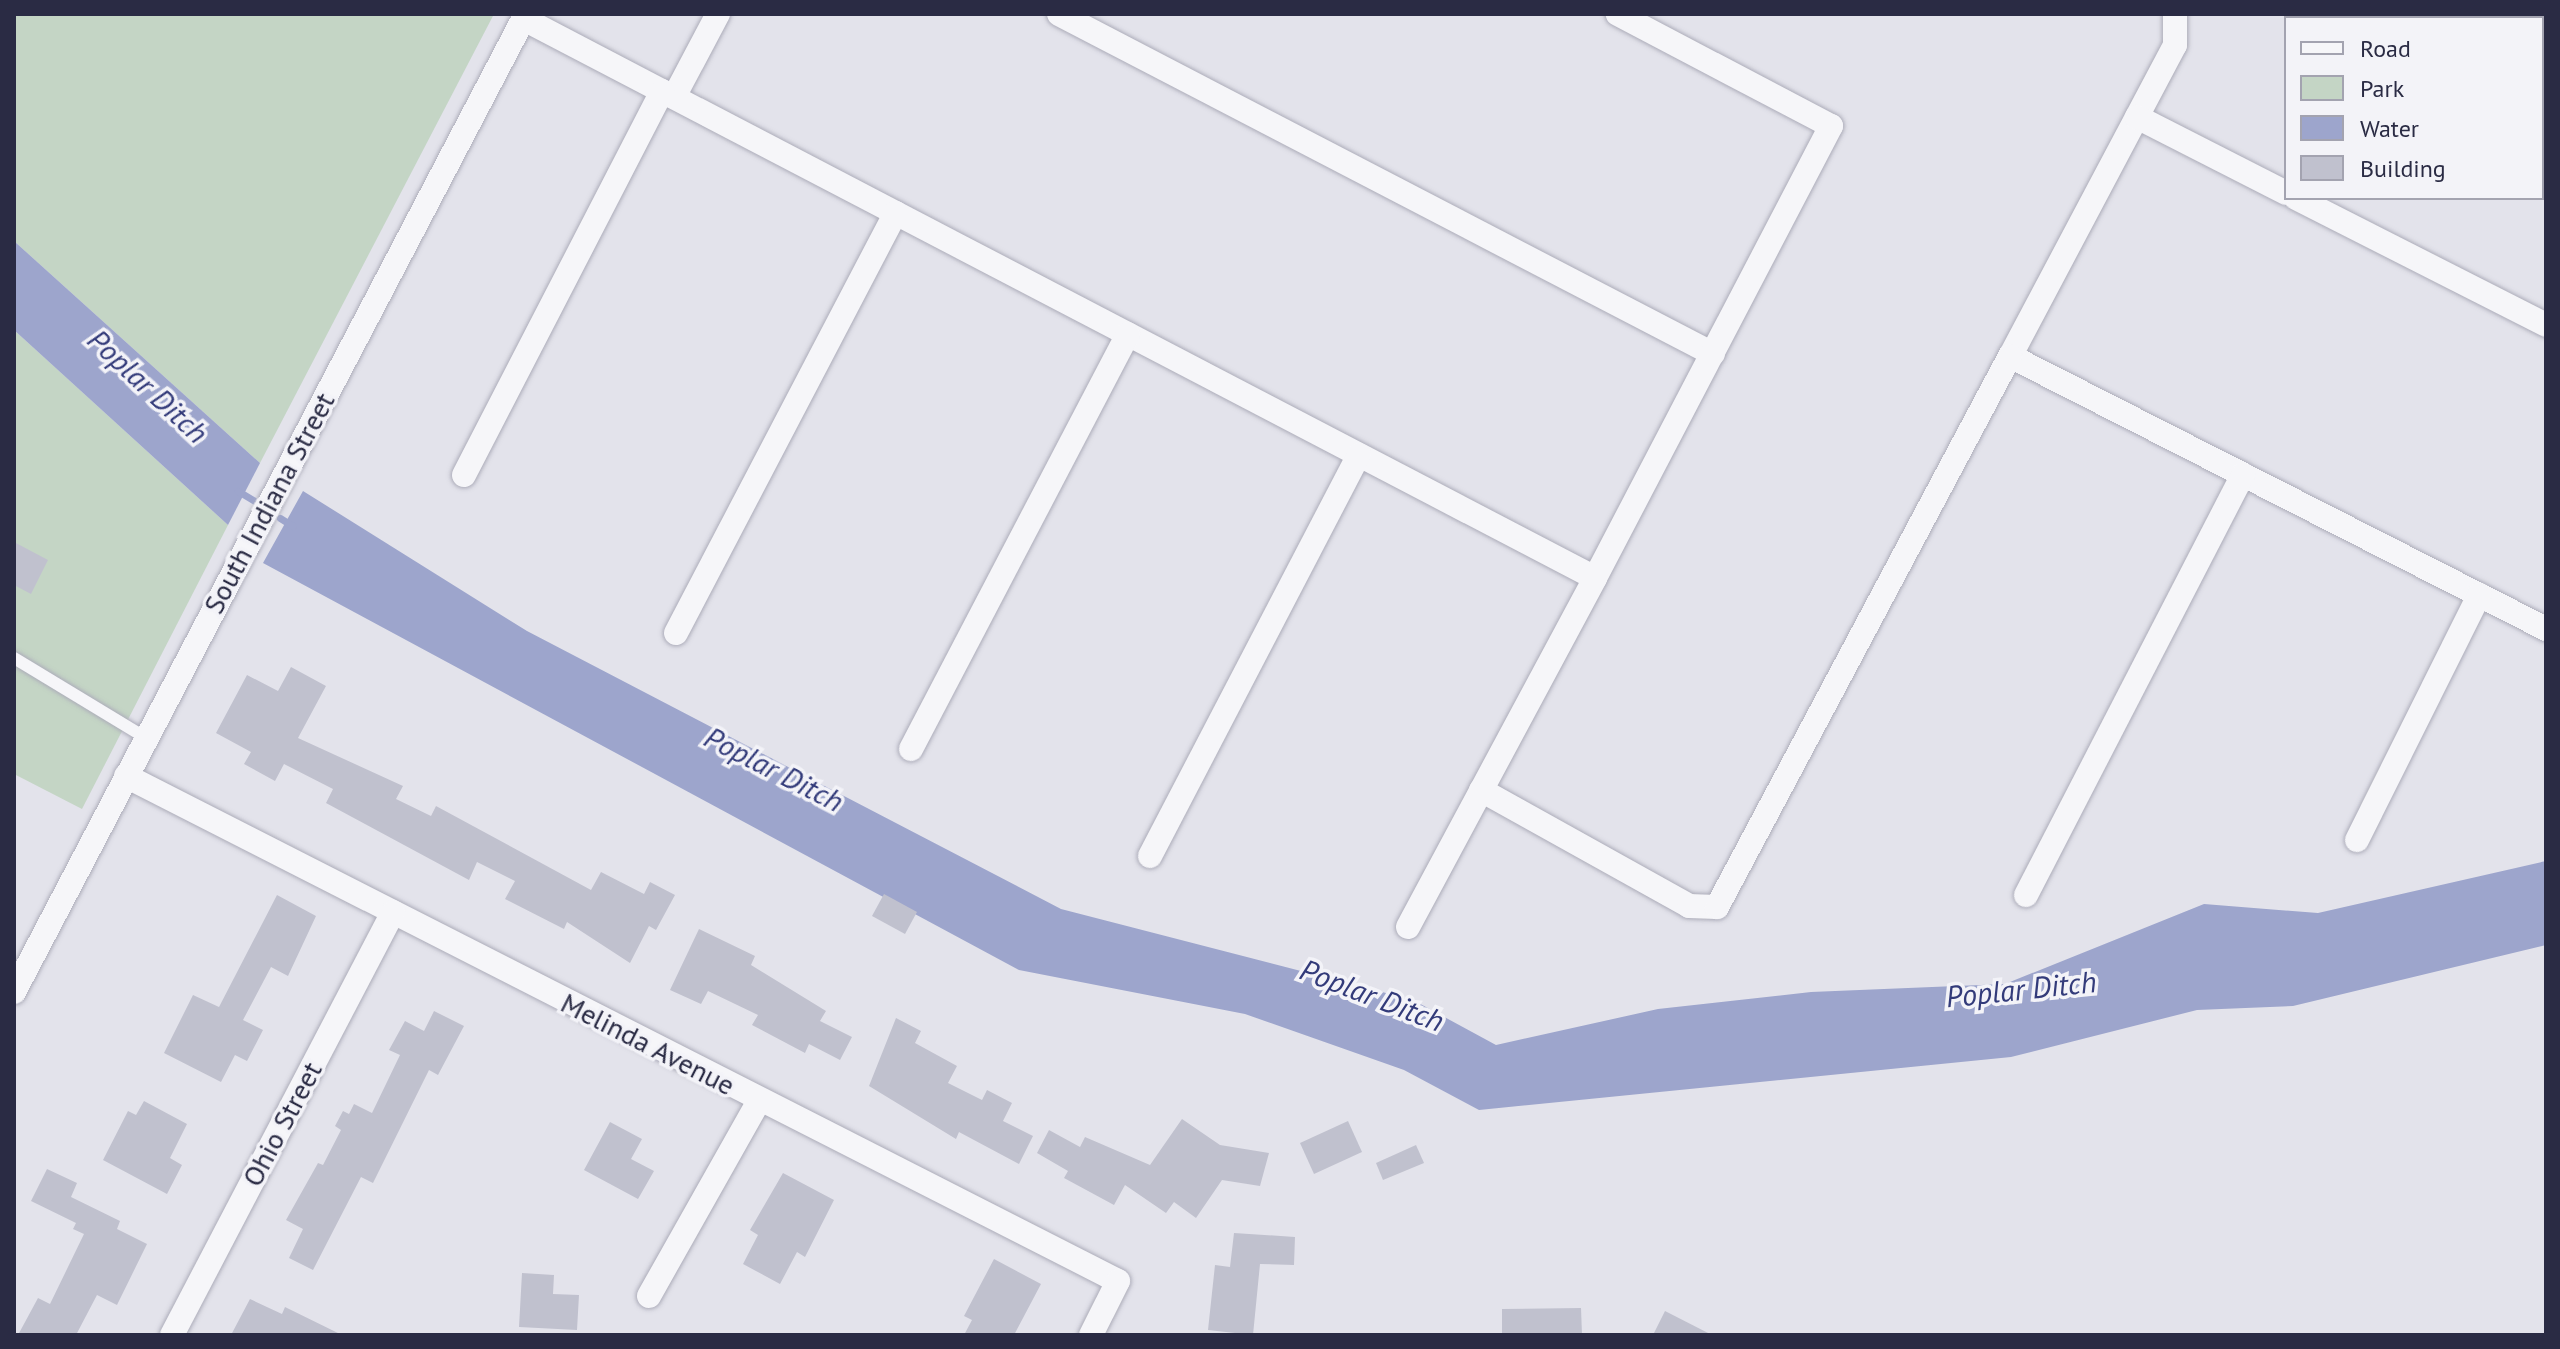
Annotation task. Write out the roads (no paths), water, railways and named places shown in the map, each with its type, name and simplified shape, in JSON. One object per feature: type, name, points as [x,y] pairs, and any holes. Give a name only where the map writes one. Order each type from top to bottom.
[{"type":"street","points":[[464,475],[668,94],[718,14]]},
{"type":"street","points":[[1059,14],[1713,354]]},
{"type":"street","points":[[1408,927],[1831,126],[1618,14]]},
{"type":"street","points":[[1481,790],[1689,906],[1717,907],[2175,45],[2175,14]]},
{"type":"street","points":[[525,16],[668,94],[1595,578]]},
{"type":"street","name":"South Indiana Street","points":[[14,992],[525,16]]},
{"type":"street","points":[[2137,117],[2284,192]]},
{"type":"street","points":[[2300,200],[2546,325]]},
{"type":"street","points":[[676,633],[896,213]]},
{"type":"street","points":[[911,749],[1128,334]]},
{"type":"street","points":[[2010,356],[2546,629]]},
{"type":"street","points":[[1150,856],[1359,455]]},
{"type":"street","points":[[2026,895],[2243,475]]},
{"type":"street","points":[[2357,840],[2479,595]]},
{"type":"street","name":"Melinda Avenue","points":[[126,776],[759,1101],[1118,1281],[1091,1335]]},
{"type":"street","name":"Ohio Street","points":[[172,1335],[393,912]]},
{"type":"street","points":[[649,1296],[759,1101]]},
{"type":"lane","points":[[14,658],[146,738]]},
{"type":"water","points":[[14,241],[260,463],[228,525],[14,330]]},
{"type":"water","points":[[303,491],[527,631],[1061,909],[1413,1000],[1496,1045],[1658,1009],[1811,992],[2005,984],[2204,904],[2318,913],[2546,861],[2546,945],[2293,1006],[2197,1010],[2011,1057],[1479,1110],[1404,1070],[1245,1014],[1019,970],[263,563]]},
{"type":"waterway","name":"Poplar Ditch","points":[[238,491],[256,502]]},
{"type":"waterway","name":"Poplar Ditch","points":[[280,518],[293,526]]}]
